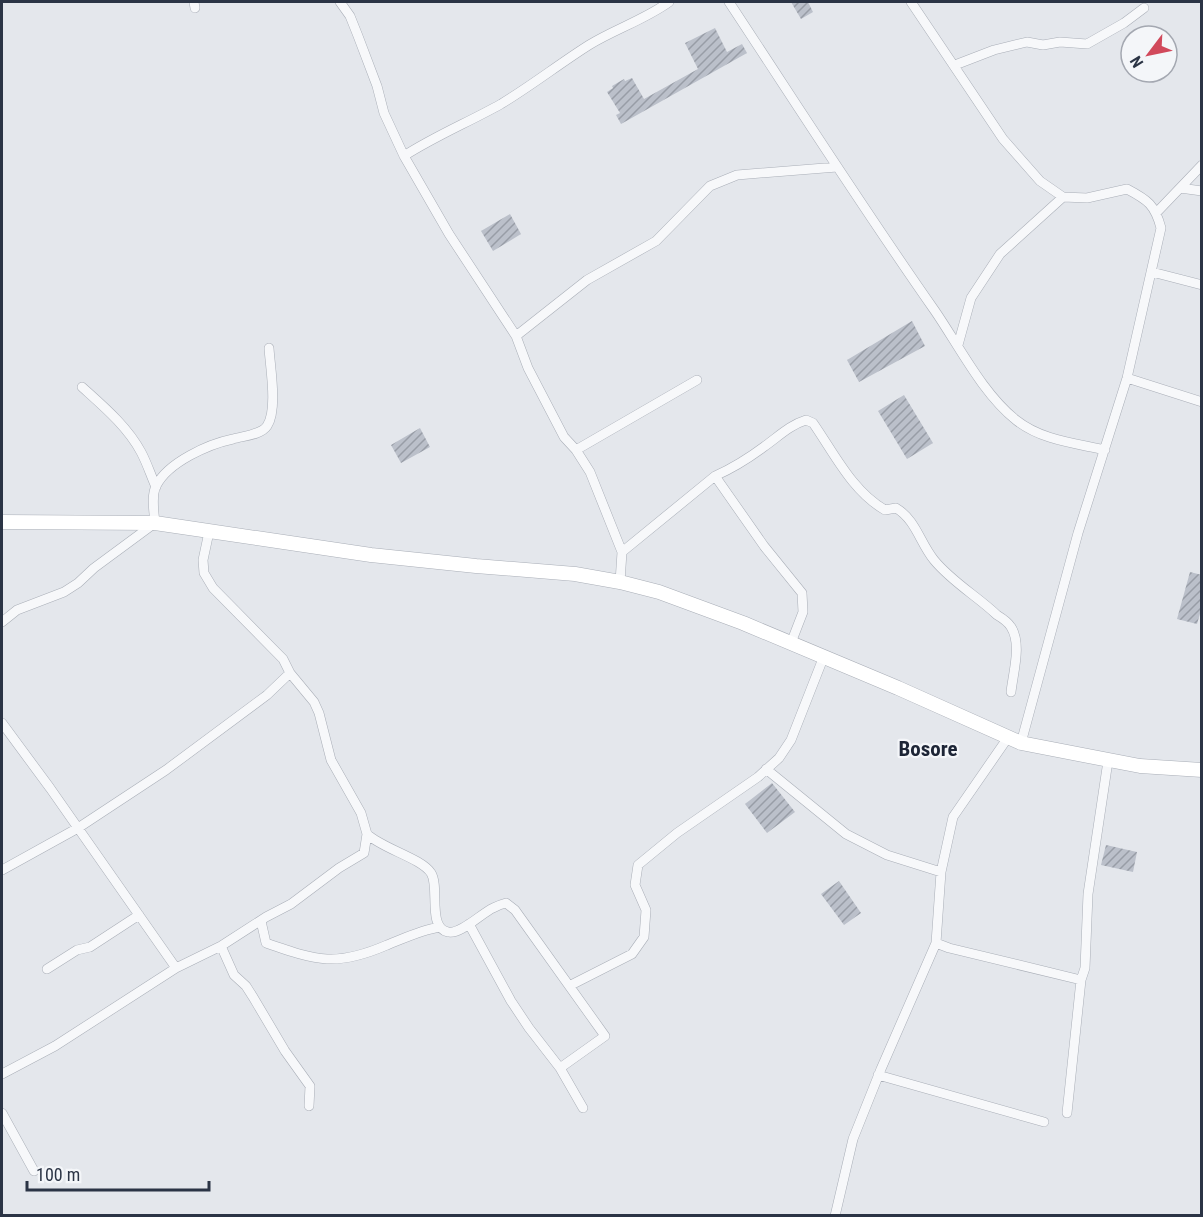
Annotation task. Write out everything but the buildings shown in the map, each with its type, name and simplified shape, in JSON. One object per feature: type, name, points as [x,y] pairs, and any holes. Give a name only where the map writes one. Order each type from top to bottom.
[{"type":"street","points":[[340,2],[350,16],[377,86],[384,113],[404,156],[449,234],[516,336],[528,368],[564,437],[576,450],[590,472],[622,552],[620,582]]},
{"type":"street","points":[[404,156],[525,89],[590,44],[653,13],[667,2]]},
{"type":"street","points":[[729,2],[993,399],[1017,421],[1044,437],[1105,450]]},
{"type":"street","points":[[835,1215],[853,1139],[878,1075],[936,943],[941,872],[953,817],[1015,740],[1127,378],[1161,228],[1156,212],[1146,200],[1127,189],[1087,198],[1062,197],[1040,181],[1003,139],[911,2]]},
{"type":"street","points":[[955,66],[994,50],[1027,42],[1043,45],[1060,42],[1087,44],[1124,23],[1144,8]]},
{"type":"street","points":[[1156,212],[1202,165]]},
{"type":"street","points":[[516,336],[587,280],[656,241],[710,186],[737,175],[837,167]]},
{"type":"street","points":[[1180,188],[1202,191]]},
{"type":"street","points":[[958,345],[971,298],[1000,254],[1062,197]]},
{"type":"street","points":[[1152,272],[1202,285]]},
{"type":"street","points":[[155,523],[156,487],[164,475],[193,452],[212,443],[259,432],[267,426],[272,410],[269,348]]},
{"type":"street","points":[[1127,378],[1202,402]]},
{"type":"street","points":[[576,450],[697,380]]},
{"type":"street","points":[[82,387],[118,421],[132,439],[156,487]]},
{"type":"street","points":[[622,552],[715,476],[753,454],[795,424],[806,420],[813,423],[854,484],[872,502],[885,510],[896,508],[904,513],[932,558],[952,579],[976,596],[1011,627],[1016,642],[1011,692]]},
{"type":"street","points":[[715,476],[764,546],[802,593],[803,612],[791,643]]},
{"type":"street","points":[[2,522],[155,523],[371,555],[575,574],[620,582],[692,603],[824,656],[1015,740],[1108,761],[1140,766],[1202,770]]},
{"type":"street","points":[[2,622],[17,610],[64,592],[78,583],[94,568],[155,523]]},
{"type":"street","points":[[2,1074],[54,1046],[176,968],[221,946],[291,904],[339,868],[364,853],[367,834],[361,813],[331,760],[314,702],[290,673],[283,659],[213,588],[204,573],[203,560],[209,532]]},
{"type":"street","points":[[571,985],[632,954],[644,938],[646,910],[635,885],[638,865],[691,822],[779,758],[791,740],[824,656]]},
{"type":"street","points":[[2,870],[78,828],[166,770],[267,695],[290,673]]},
{"type":"street","points":[[2,723],[176,968]]},
{"type":"street","points":[[1066,1113],[1081,980],[1085,968],[1088,894],[1108,761]]},
{"type":"street","points":[[766,769],[846,834],[887,855],[941,872]]},
{"type":"street","points":[[367,834],[388,848],[424,866],[431,873],[435,882],[435,915],[440,927],[448,932],[456,932],[493,908],[506,903],[515,910],[606,1036],[560,1068]]},
{"type":"street","points":[[46,969],[76,950],[90,947],[139,915]]},
{"type":"street","points":[[261,921],[266,943],[329,961],[364,955],[425,929],[440,927]]},
{"type":"street","points":[[469,924],[511,1001],[560,1068],[583,1108]]},
{"type":"street","points":[[936,943],[1081,980]]},
{"type":"street","points":[[221,946],[234,975],[254,997],[285,1051],[309,1086],[309,1106]]},
{"type":"street","points":[[878,1075],[1044,1122]]},
{"type":"street","points":[[2,1113],[34,1171]]},
{"type":"district","name":"Bosore","points":[[928,749]]}]
